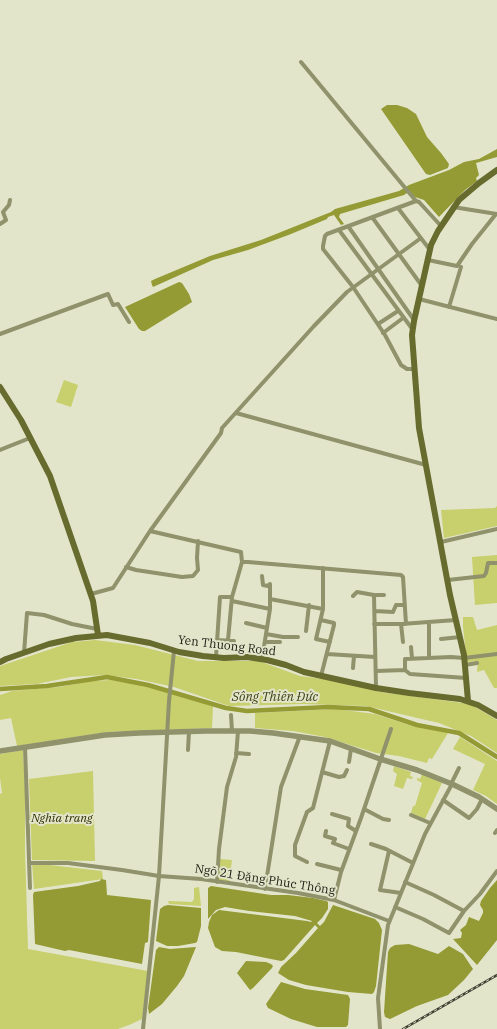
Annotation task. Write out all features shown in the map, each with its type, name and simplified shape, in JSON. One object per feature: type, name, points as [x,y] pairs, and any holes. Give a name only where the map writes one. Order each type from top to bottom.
[{"type":"main road","points":[[468,701],[464,662],[450,580],[441,542],[419,428],[413,330],[430,250],[440,226],[459,200],[497,170]]},
{"type":"main road","points":[[0,387],[50,476],[91,594],[97,632]]},
{"type":"main road","name":"Yen Thuong Road","points":[[0,662],[56,643],[97,632],[203,656],[247,657],[262,659],[286,665],[304,672],[376,688],[468,701],[497,716]]},
{"type":"street","points":[[301,62],[416,201],[419,202],[440,226]]},
{"type":"street","points":[[0,224],[6,220],[3,212],[9,205],[10,200]]},
{"type":"street","points":[[415,369],[407,369],[401,365],[378,324],[353,287],[323,249],[323,242],[325,236],[416,201]]},
{"type":"street","points":[[428,260],[457,266],[472,244],[496,214],[453,207]]},
{"type":"street","points":[[398,208],[430,250]]},
{"type":"street","points":[[372,217],[422,286]]},
{"type":"street","points":[[348,226],[414,320]]},
{"type":"street","points":[[339,230],[413,330]]},
{"type":"street","points":[[91,594],[113,588],[150,531],[221,433],[222,428],[314,326],[353,287],[421,238]]},
{"type":"street","points":[[449,307],[461,267]]},
{"type":"street","points":[[0,334],[108,294],[113,305],[118,304],[129,322]]},
{"type":"street","points":[[419,300],[497,319]]},
{"type":"street","points":[[378,324],[398,311]]},
{"type":"street","points":[[383,333],[403,318]]},
{"type":"street","points":[[236,413],[426,465]]},
{"type":"street","points":[[0,450],[30,438]]},
{"type":"street","points":[[441,542],[497,529]]},
{"type":"street","points":[[150,531],[241,552],[242,562],[232,599],[228,640]]},
{"type":"street","points":[[126,567],[169,576],[193,576],[198,570],[198,541]]},
{"type":"street","points":[[242,562],[401,575],[403,577],[406,624]]},
{"type":"street","points":[[450,580],[484,576],[488,563],[497,563]]},
{"type":"street","points":[[323,568],[323,609],[316,639],[330,642]]},
{"type":"street","points":[[262,576],[263,585],[268,586],[270,584],[270,609],[262,659]]},
{"type":"street","points":[[353,596],[356,592],[384,595]]},
{"type":"street","points":[[374,595],[376,688]]},
{"type":"street","points":[[216,657],[220,597],[270,609]]},
{"type":"street","points":[[270,599],[323,609]]},
{"type":"street","points":[[375,611],[393,612],[396,605],[405,605]]},
{"type":"street","points":[[306,631],[309,606]]},
{"type":"street","points":[[24,653],[27,613],[44,615],[97,632]]},
{"type":"street","points":[[321,620],[334,623],[328,654],[321,676]]},
{"type":"street","points":[[374,624],[406,624],[456,620]]},
{"type":"street","points":[[429,622],[430,657]]},
{"type":"street","points":[[246,623],[267,628]]},
{"type":"street","points":[[401,624],[403,642]]},
{"type":"street","points":[[266,634],[283,637],[298,637]]},
{"type":"street","points":[[441,639],[460,637]]},
{"type":"street","points":[[217,640],[234,641]]},
{"type":"street","points":[[265,642],[280,642]]},
{"type":"street","points":[[411,647],[412,658]]},
{"type":"street","points":[[143,1029],[159,876],[170,685],[174,650]]},
{"type":"street","points":[[328,654],[375,658]]},
{"type":"street","points":[[464,662],[497,654]]},
{"type":"street","points":[[353,668],[354,656]]},
{"type":"street","points":[[405,670],[405,659],[412,658],[451,657],[464,662],[477,663]]},
{"type":"street","points":[[376,671],[405,670],[410,674],[466,678]]},
{"type":"street","points":[[231,715],[232,731]]},
{"type":"street","points":[[334,900],[341,870],[364,809],[391,729]]},
{"type":"street","points":[[0,751],[104,735],[167,731],[238,731],[300,736],[330,741],[380,759],[417,770],[452,784],[497,809]]},
{"type":"street","points":[[188,750],[189,731]]},
{"type":"street","points":[[217,882],[219,848],[227,787],[236,754],[238,731]]},
{"type":"street","points":[[265,888],[281,787],[300,736]]},
{"type":"street","points":[[307,862],[295,856],[296,845],[307,812],[313,808],[330,741]]},
{"type":"street","points":[[25,747],[30,888]]},
{"type":"street","points":[[349,762],[351,749]]},
{"type":"street","points":[[236,754],[249,754]]},
{"type":"street","points":[[380,1029],[378,998],[389,921],[430,823],[452,784],[459,768]]},
{"type":"street","points":[[322,772],[339,778],[344,776],[347,770]]},
{"type":"street","points":[[443,800],[469,818],[477,810],[482,800]]},
{"type":"street","points":[[364,809],[383,819],[389,820]]},
{"type":"street","points":[[332,814],[349,819],[348,826],[356,831]]},
{"type":"street","points":[[411,815],[430,823]]},
{"type":"street","points":[[326,831],[325,836],[334,839],[333,843],[349,848]]},
{"type":"street","points":[[370,844],[386,849],[413,863]]},
{"type":"street","points":[[389,851],[380,890],[401,893]]},
{"type":"street","name":"Ngõ 21 Đặng Phúc Thông","points":[[29,862],[68,863],[159,876],[265,888],[334,900],[389,921]]},
{"type":"street","points":[[317,864],[341,870]]},
{"type":"street","points":[[395,907],[423,919],[449,933],[464,911],[480,894],[497,872]]},
{"type":"street","points":[[405,882],[464,911]]},
{"type":"green space","points":[[64,380],[78,385],[71,407],[56,402]]},
{"type":"green space","points":[[497,506],[497,526],[444,538],[441,510],[495,508]]},
{"type":"green space","points":[[497,555],[497,603],[475,605],[472,557]]},
{"type":"green space","points":[[463,617],[473,617],[477,630],[497,625],[497,688],[494,688],[484,670],[477,672],[478,661],[467,662]]},
{"type":"green space","points":[[95,640],[135,645],[198,661],[259,661],[300,676],[339,681],[381,692],[470,704],[497,720],[497,753],[471,736],[439,723],[366,706],[304,704],[229,706],[174,687],[137,679],[105,675],[71,677],[37,684],[0,686],[0,666],[72,642]]},
{"type":"green space","points":[[111,680],[148,686],[213,706],[212,728],[108,732],[17,746],[11,718],[0,720],[0,695],[12,691],[59,687],[91,681]]},
{"type":"green space","points":[[336,709],[375,714],[409,725],[448,733],[432,759],[429,758],[427,763],[399,756],[376,753],[325,737],[293,731],[255,728],[255,713]]},
{"type":"green space","points":[[460,737],[497,761],[497,804],[486,796],[473,790],[485,764],[453,749]]},
{"type":"green space","points":[[23,750],[28,949],[148,971],[142,1019],[118,1029],[0,1029],[0,794],[2,793],[0,778],[0,754]]},
{"type":"green space","points":[[394,766],[411,772],[410,776],[413,777],[412,779],[407,778],[403,789],[394,786],[397,774],[393,771]]},
{"type":"green space","name":"Nghĩa trang","points":[[93,771],[95,861],[32,860],[29,779]]},
{"type":"green space","points":[[422,774],[442,783],[425,819],[411,813],[413,806],[415,806],[422,783],[417,780],[417,778],[420,779]]},
{"type":"green space","points":[[220,859],[232,860],[229,882],[218,881]]},
{"type":"green space","points":[[32,863],[102,871],[103,879],[34,889]]},
{"type":"green space","points":[[199,887],[201,906],[169,904],[168,901],[192,902],[194,899],[194,888]]},
{"type":"shaded area","points":[[387,105],[397,105],[407,108],[416,114],[427,137],[449,164],[448,168],[430,175],[426,174],[381,109]]},
{"type":"shaded area","points":[[497,149],[497,157],[476,163],[479,175],[476,178],[477,181],[465,190],[439,217],[424,200],[415,197],[410,191],[404,195],[340,214],[339,217],[344,224],[341,225],[334,215],[291,234],[248,250],[213,260],[153,287],[152,285],[151,281],[155,279],[210,256],[261,240],[331,212],[335,209],[399,191],[409,185],[449,170],[464,162],[479,159]]},
{"type":"shaded area","points":[[179,282],[182,283],[192,302],[145,331],[139,329],[125,307]]},
{"type":"shaded area","points":[[101,879],[106,880],[107,895],[151,900],[148,942],[145,943],[142,964],[69,950],[65,951],[35,944],[34,892],[78,886],[100,881]]},
{"type":"shaded area","points":[[497,880],[497,940],[477,965],[453,939],[461,938],[462,933],[460,930],[466,925],[469,917],[479,921],[483,913],[480,905],[481,901]]},
{"type":"shaded area","points":[[211,886],[271,895],[288,895],[313,898],[326,901],[328,902],[328,909],[317,923],[320,926],[324,922],[333,905],[375,919],[379,923],[382,930],[376,986],[374,992],[372,994],[348,992],[306,985],[289,980],[278,973],[281,967],[296,953],[318,928],[315,925],[284,960],[281,961],[236,952],[222,951],[215,947],[208,928],[212,915],[219,910],[312,921],[295,916],[225,907],[216,910],[208,919],[208,888]]},
{"type":"shaded area","points":[[168,905],[201,908],[201,926],[197,942],[178,946],[167,946],[156,941],[160,909]]},
{"type":"shaded area","points":[[409,944],[438,954],[449,946],[463,954],[473,969],[448,995],[417,1006],[390,1019],[385,1017],[384,1012],[388,952],[390,948],[395,945]]},
{"type":"shaded area","points":[[159,947],[170,949],[196,947],[184,976],[177,986],[162,1004],[149,1014],[148,1008],[156,950]]},
{"type":"shaded area","points":[[246,961],[266,962],[273,966],[250,990],[237,973]]},
{"type":"shaded area","points":[[281,982],[305,989],[348,995],[350,999],[348,1025],[346,1027],[317,1027],[291,1019],[268,1008],[266,1004]]},
{"type":"waterway","name":"Sông Thiên Đức","points":[[0,689],[47,686],[107,677],[148,685],[226,708],[247,711],[328,707],[369,709],[417,725],[459,733],[497,757]]},
{"type":"railway","points":[[403,1029],[497,975]]}]
